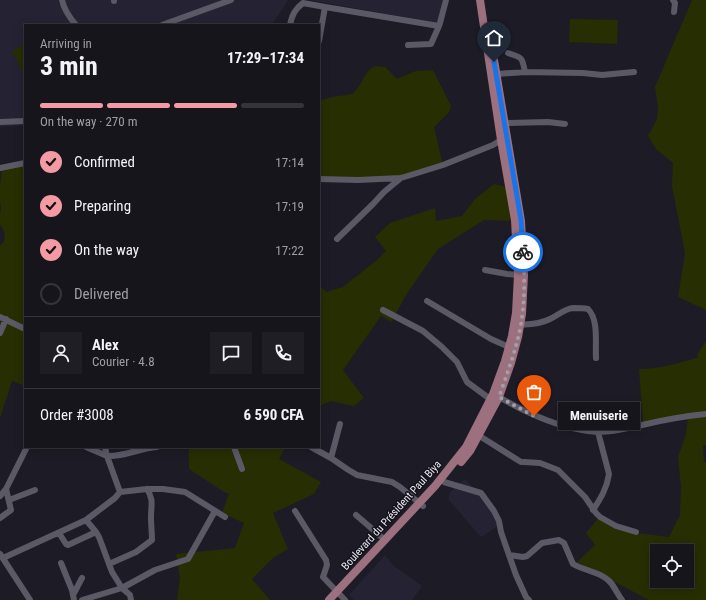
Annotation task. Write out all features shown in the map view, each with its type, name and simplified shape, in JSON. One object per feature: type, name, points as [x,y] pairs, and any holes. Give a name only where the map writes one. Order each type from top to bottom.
[{"type":"main road","name":"Boulevard du Président Paul Biya","points":[[340,597],[385,540],[444,482],[470,450],[499,397],[513,357],[518,337],[516,313],[518,275],[515,220],[501,140],[480,0]]},
{"type":"main road","name":"Boulevard du Président Paul Biya","points":[[329,600],[340,597],[421,504],[466,447],[490,399],[506,361],[509,347],[522,314],[524,275],[521,220],[488,26],[485,0]]},
{"type":"street","points":[[62,0],[66,13],[75,24]]},
{"type":"street","points":[[165,24],[231,0]]},
{"type":"street","points":[[408,45],[431,44],[439,26],[446,0]]},
{"type":"street","points":[[673,0],[675,3],[674,12]]},
{"type":"street","points":[[290,24],[293,13],[297,7],[303,3],[439,26]]},
{"type":"street","points":[[320,35],[325,7]]},
{"type":"street","points":[[181,24],[183,18]]},
{"type":"street","points":[[508,53],[520,57],[523,60],[525,72]]},
{"type":"street","points":[[496,74],[525,72],[602,75],[634,72]]},
{"type":"street","points":[[0,122],[24,121]]},
{"type":"street","points":[[504,123],[548,122],[565,124]]},
{"type":"street","points":[[320,179],[358,180],[400,178],[443,165],[501,140]]},
{"type":"street","points":[[0,168],[24,163]]},
{"type":"street","points":[[337,239],[400,178]]},
{"type":"street","points":[[485,270],[518,275]]},
{"type":"street","points":[[427,301],[491,339],[509,347]]},
{"type":"street","points":[[518,324],[540,322],[550,319],[572,308],[588,309],[592,313],[595,322],[596,358]]},
{"type":"street","points":[[383,310],[423,331],[457,362],[467,382],[490,399]]},
{"type":"street","points":[[0,333],[3,318],[24,328]]},
{"type":"street","points":[[499,397],[534,416],[565,426],[598,432],[617,431],[643,424],[706,414]]},
{"type":"street","points":[[331,458],[340,424]]},
{"type":"street","points":[[593,510],[604,493],[609,474],[598,432]]},
{"type":"street","points":[[478,435],[521,462],[540,463],[558,470],[585,497],[593,510],[601,518],[626,530],[636,532]]},
{"type":"street","points":[[0,496],[6,489],[26,448]]},
{"type":"street","points":[[88,448],[107,456],[117,456],[152,448]]},
{"type":"street","points":[[105,448],[120,492]]},
{"type":"street","points":[[234,448],[242,469]]},
{"type":"street","points":[[313,448],[357,475],[392,482],[421,504]]},
{"type":"street","points":[[444,482],[481,494],[496,513],[509,555],[526,599]]},
{"type":"street","points":[[0,518],[11,510],[6,489]]},
{"type":"street","points":[[109,564],[136,552],[152,540],[152,502],[151,495],[147,489]]},
{"type":"street","points":[[30,600],[1,556],[59,533],[86,520],[115,498],[120,492],[163,489],[185,492],[225,517]]},
{"type":"street","points":[[9,500],[35,490]]},
{"type":"street","points":[[82,600],[122,588],[155,570],[188,559],[215,511]]},
{"type":"street","points":[[295,511],[326,560],[327,565],[323,576],[340,597]]},
{"type":"street","points":[[356,515],[385,540]]},
{"type":"street","points":[[86,520],[99,537],[112,572],[122,588],[130,595],[131,600]]},
{"type":"street","points":[[59,533],[68,545],[96,532]]},
{"type":"street","points":[[509,555],[527,556],[542,543],[559,540],[564,543],[573,564],[603,576],[612,584],[622,600]]},
{"type":"street","points":[[61,563],[74,597]]},
{"type":"street","points":[[74,597],[82,578]]},
{"type":"shaded area","points":[[0,0],[288,0],[273,24],[24,24],[24,125],[0,127]]},
{"type":"shaded area","points":[[310,0],[442,0],[438,23]]},
{"type":"shaded area","points":[[465,479],[500,516],[501,524],[481,537],[449,500],[450,492]]},
{"type":"shaded area","points":[[385,555],[394,566],[422,586],[412,600],[354,600],[349,595]]},
{"type":"green space","points":[[692,0],[706,0],[706,310],[678,297],[685,253],[672,186],[673,163],[656,149],[648,136],[657,119],[658,107],[655,87]]},
{"type":"green space","points":[[570,19],[618,20],[617,44],[569,42]]},
{"type":"green space","points":[[24,45],[24,74],[12,51]]},
{"type":"green space","points":[[375,66],[385,67],[397,79],[416,71],[433,70],[451,106],[449,112],[434,127],[443,165],[404,178],[320,179],[320,101],[353,93],[371,69]]},
{"type":"green space","points":[[24,163],[24,386],[12,381],[0,418],[0,245],[5,238],[0,225],[0,186],[2,168]]},
{"type":"green space","points":[[494,184],[506,187],[521,221],[484,220],[438,249],[408,292],[391,322],[381,316],[343,370],[364,398],[354,406],[331,401],[320,406],[320,286],[326,292],[343,287],[377,260],[386,251],[375,237],[390,223],[435,208],[436,221],[462,216],[475,199]]},
{"type":"green space","points":[[706,341],[706,445],[703,445],[704,462],[706,462],[706,600],[649,600],[577,562],[595,545],[586,533],[601,515],[629,532],[669,537],[680,515],[681,487],[678,457],[686,434],[688,416],[643,424],[639,369],[662,367],[699,357],[697,356]]},
{"type":"green space","points":[[186,448],[284,448],[279,459],[321,482],[314,494],[273,513],[288,549],[273,558],[252,579],[270,600],[177,600],[180,578],[176,554],[235,548],[244,523],[222,513],[229,494],[189,469],[189,449]]},
{"type":"way so far","points":[[523,252],[524,275],[522,314],[511,363],[499,397],[534,416]]},
{"type":"place","name":"Menuiserie","points":[[534,416]]},
{"type":"route","points":[[494,62],[521,220],[523,252]]}]
